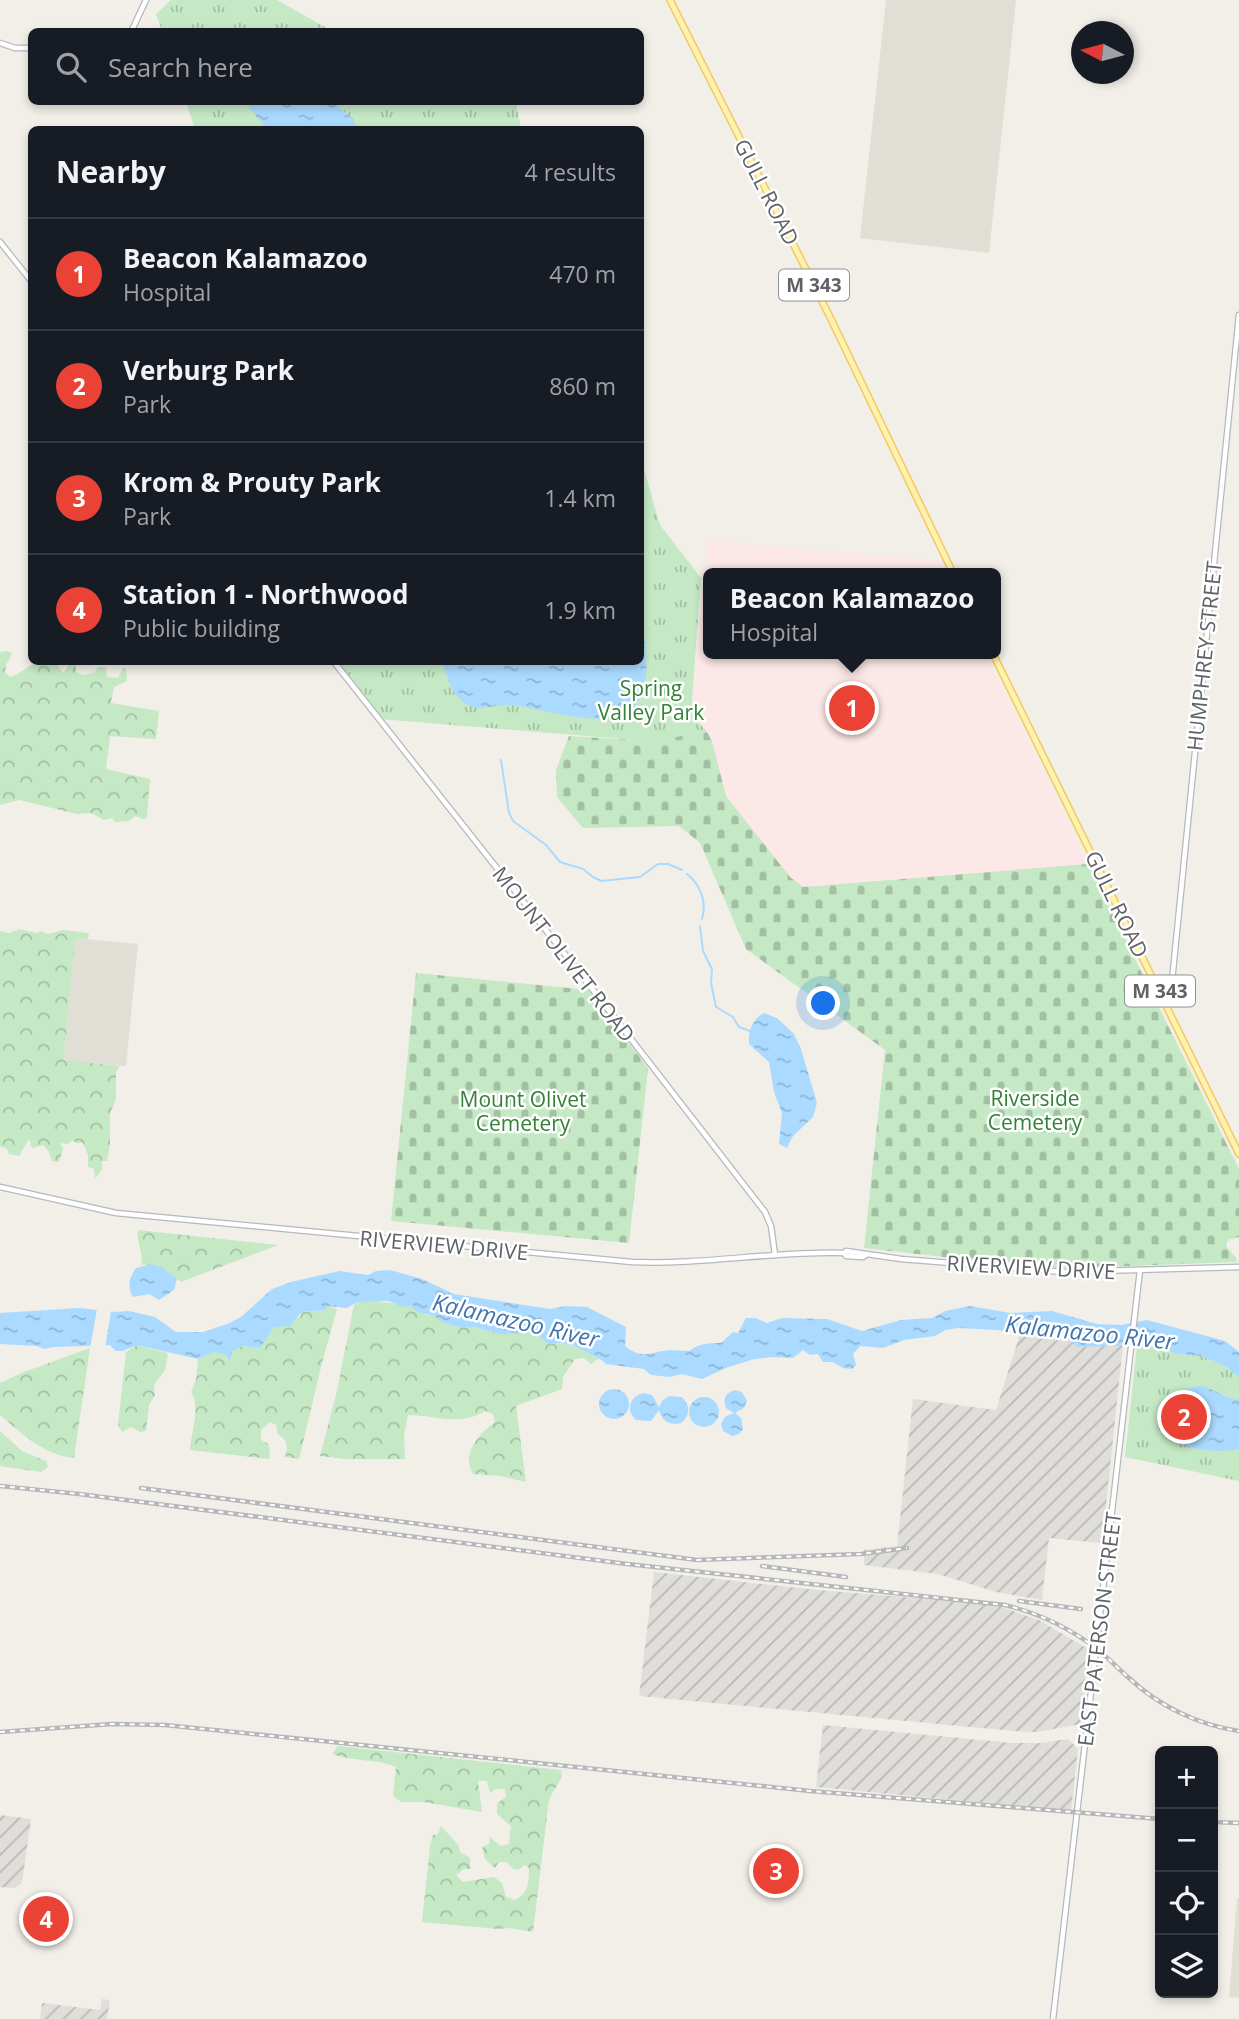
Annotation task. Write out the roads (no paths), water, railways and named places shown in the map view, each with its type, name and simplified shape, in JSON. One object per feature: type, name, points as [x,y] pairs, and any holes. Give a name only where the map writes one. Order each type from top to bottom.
[{"type":"main road","name":"GULL ROAD","points":[[670,0],[829,315],[951,568]]},
{"type":"main road","name":"GULL ROAD","points":[[995,659],[1239,1154]]},
{"type":"street","points":[[133,28],[146,0]]},
{"type":"street","points":[[0,43],[15,48],[28,48]]},
{"type":"street","points":[[0,242],[28,277]]},
{"type":"street","name":"HUMPHREY STREET","points":[[1159,990],[1172,981],[1239,315]]},
{"type":"street","name":"MOUNT OLIVET ROAD","points":[[336,665],[765,1212],[771,1226],[775,1255]]},
{"type":"street","name":"RIVERVIEW DRIVE","points":[[0,1187],[116,1213],[632,1262],[684,1263],[775,1255],[844,1253],[852,1256],[866,1255],[1036,1271],[1107,1272],[1239,1267]]},
{"type":"street","name":"EAST PATERSON STREET","points":[[1053,2019],[1140,1270]]},
{"type":"water","points":[[247,105],[337,105],[353,119],[356,126],[265,126]]},
{"type":"water","points":[[644,635],[646,680],[643,692],[639,701],[629,711],[614,717],[579,717],[507,705],[474,707],[456,695],[443,665],[644,665]]},
{"type":"water","points":[[764,1013],[777,1018],[794,1034],[817,1103],[813,1117],[793,1136],[787,1148],[779,1144],[782,1113],[774,1092],[769,1062],[749,1044],[752,1026]]},
{"type":"water","points":[[152,1264],[177,1278],[174,1290],[159,1300],[149,1294],[133,1297],[129,1286],[136,1268]]},
{"type":"water","name":"Kalamazoo River","points":[[390,1270],[422,1279],[454,1294],[550,1309],[566,1306],[587,1307],[626,1327],[625,1346],[642,1354],[671,1350],[689,1351],[704,1344],[721,1343],[733,1332],[738,1333],[746,1318],[767,1323],[782,1318],[827,1319],[862,1331],[901,1320],[932,1318],[945,1311],[970,1306],[1010,1313],[1052,1311],[1097,1324],[1121,1325],[1147,1320],[1225,1341],[1239,1352],[1239,1377],[1225,1366],[1202,1356],[1177,1354],[1151,1345],[1078,1347],[1061,1335],[959,1328],[945,1330],[935,1336],[904,1340],[883,1348],[860,1346],[853,1354],[856,1365],[852,1369],[843,1368],[833,1362],[823,1362],[818,1354],[810,1355],[803,1350],[793,1358],[754,1359],[702,1379],[682,1374],[670,1377],[651,1375],[644,1369],[606,1364],[575,1347],[548,1344],[540,1337],[530,1334],[500,1334],[444,1323],[434,1316],[417,1312],[411,1306],[403,1307],[388,1301],[358,1302],[346,1308],[328,1306],[325,1310],[302,1312],[290,1326],[274,1327],[260,1348],[242,1346],[232,1352],[230,1361],[226,1355],[214,1352],[198,1359],[137,1345],[116,1351],[110,1345],[44,1349],[37,1346],[0,1344],[0,1313],[80,1308],[129,1311],[155,1317],[176,1332],[203,1332],[241,1317],[272,1289],[291,1282],[339,1271],[368,1275],[376,1271]]},
{"type":"water","points":[[1201,1386],[1239,1400],[1239,1449],[1212,1451],[1192,1448],[1169,1434],[1171,1417],[1185,1389]]},
{"type":"water","points":[[614,1389],[624,1394],[629,1404],[624,1414],[614,1419],[604,1414],[599,1404],[604,1394]]},
{"type":"water","points":[[735,1390],[742,1392],[747,1401],[744,1408],[735,1413],[741,1418],[743,1429],[732,1436],[723,1431],[721,1424],[725,1417],[734,1413],[726,1408],[724,1402],[727,1394]]},
{"type":"water","points":[[644,1393],[652,1395],[659,1407],[669,1396],[682,1397],[688,1407],[686,1417],[681,1423],[670,1423],[664,1420],[659,1410],[651,1421],[636,1420],[630,1408],[632,1400]]},
{"type":"water","points":[[704,1397],[714,1402],[719,1412],[714,1422],[704,1427],[694,1422],[689,1412],[694,1402]]},
{"type":"waterway","points":[[501,760],[509,813],[513,821],[546,845],[560,862],[583,869],[601,881],[640,877],[658,864],[668,864],[682,870]]},
{"type":"waterway","points":[[687,874],[702,895],[702,919]]},
{"type":"waterway","points":[[700,926],[703,951],[712,969],[711,983],[716,1007],[733,1017],[739,1027],[750,1031]]},
{"type":"railway","points":[[0,1486],[627,1564],[1005,1605],[1040,1616],[1072,1632],[1098,1650],[1141,1688],[1180,1713],[1239,1731]]},
{"type":"railway","points":[[141,1488],[697,1560],[861,1554],[907,1548]]},
{"type":"railway","points":[[762,1566],[846,1577]]},
{"type":"railway","points":[[1019,1601],[1081,1609]]},
{"type":"railway","points":[[0,1732],[112,1724],[165,1725],[810,1791],[1155,1819]]},
{"type":"railway","points":[[1218,1822],[1239,1823]]},
{"type":"place","name":"Beacon Kalamazoo","points":[[852,708]]},
{"type":"place","name":"Verburg Park","points":[[1184,1417]]},
{"type":"place","name":"Krom & Prouty Park","points":[[776,1871]]},
{"type":"place","name":"Station 1 - Northwood","points":[[46,1919]]},
{"type":"park label","name":"Spring Valley Park","points":[[651,700]]},
{"type":"park label","name":"Riverside Cemetery","points":[[1035,1110]]},
{"type":"park label","name":"Mount Olivet Cemetery","points":[[523,1111]]}]
